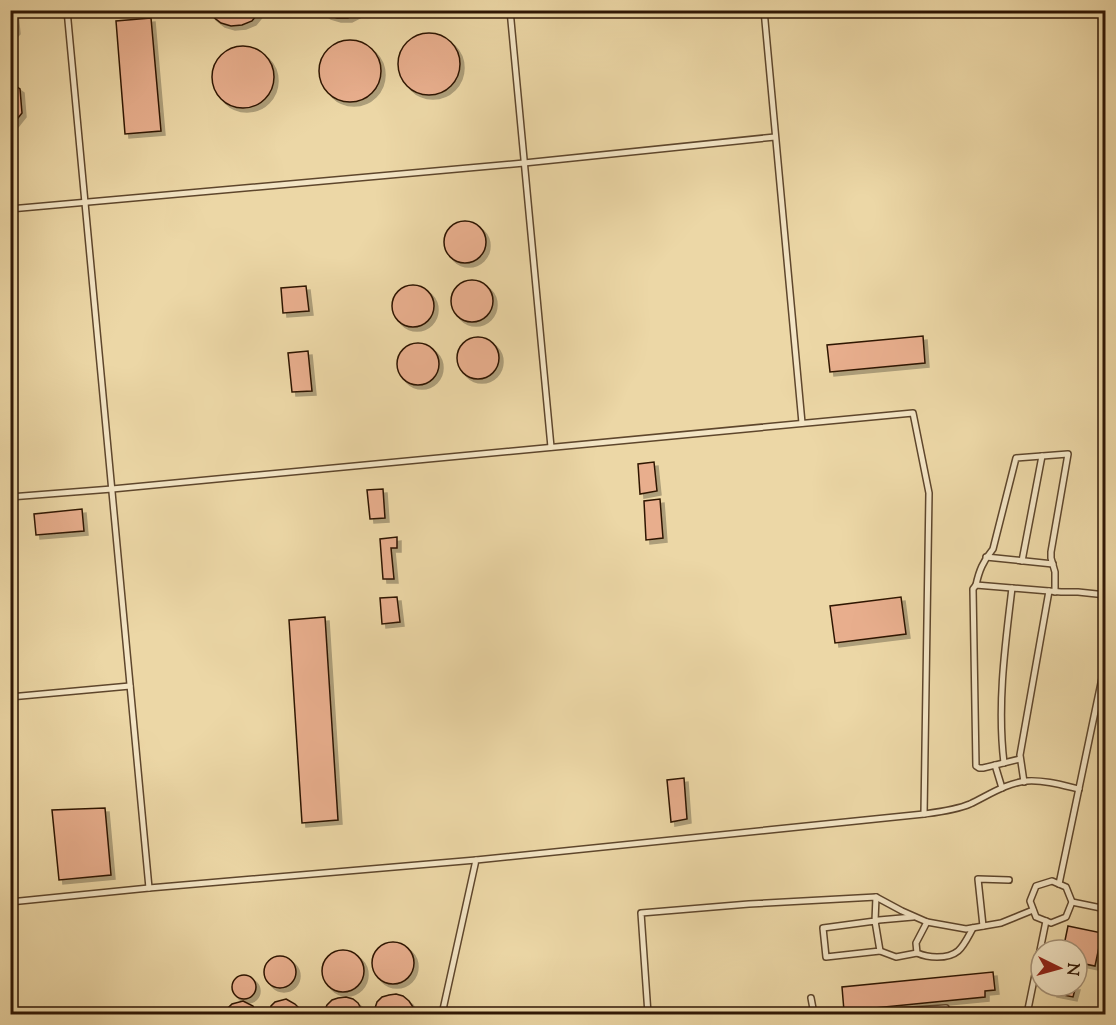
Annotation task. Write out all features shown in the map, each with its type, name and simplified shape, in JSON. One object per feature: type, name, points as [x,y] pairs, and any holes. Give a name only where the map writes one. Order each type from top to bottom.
[{"type":"lane","points":[[67,10],[149,888]]},
{"type":"lane","points":[[510,10],[551,447]]},
{"type":"lane","points":[[764,10],[802,423]]},
{"type":"lane","points":[[1102,10],[1106,13]]},
{"type":"lane","points":[[10,209],[524,163],[775,137]]},
{"type":"lane","points":[[10,497],[913,413],[929,493],[924,814]]},
{"type":"lane","points":[[1020,759],[979,768],[976,766],[973,589],[980,567],[993,549],[1016,458],[1068,454],[1051,552],[1056,579],[1055,592],[1023,734],[1020,759],[1026,781]]},
{"type":"lane","points":[[1022,561],[1042,456]]},
{"type":"lane","points":[[986,557],[1053,564]]},
{"type":"lane","points":[[976,585],[1106,595]]},
{"type":"lane","points":[[1004,763],[1001,736],[1004,656],[1012,588]]},
{"type":"lane","points":[[1059,884],[1106,659]]},
{"type":"lane","points":[[10,697],[130,686]]},
{"type":"lane","points":[[995,765],[1002,788]]},
{"type":"lane","points":[[10,902],[476,860],[924,814],[946,811],[969,804],[1002,788],[1026,781],[1047,782],[1078,789]]},
{"type":"lane","points":[[442,1014],[476,860]]},
{"type":"lane","points":[[983,926],[978,879],[1009,880]]},
{"type":"lane","points":[[1052,881],[1059,884],[1066,887],[1072,902],[1066,917],[1051,923],[1036,917],[1030,902],[1036,886],[1052,881]]},
{"type":"lane","points":[[648,1014],[640,913],[876,897],[927,922],[966,929],[1000,923],[1033,910]]},
{"type":"lane","points":[[876,897],[875,921],[880,951]]},
{"type":"lane","points":[[1072,902],[1106,909]]},
{"type":"lane","points":[[914,916],[823,928],[825,957],[880,951],[896,957],[917,953],[925,957],[949,957],[962,948],[973,927]]},
{"type":"lane","points":[[1027,1014],[1046,921]]},
{"type":"lane","points":[[917,953],[916,943],[927,922]]},
{"type":"lane","points":[[811,998],[814,1014]]},
{"type":"lane","points":[[851,1014],[946,1008]]},
{"type":"building","points":[[10,10],[14,10],[16,30],[10,36]]},
{"type":"building","points":[[208,10],[261,10],[252,21],[231,26],[221,23]]},
{"type":"building","points":[[320,10],[361,10],[348,18],[337,18]]},
{"type":"building","points":[[151,18],[161,131],[125,134],[116,21]]},
{"type":"building","points":[[429,33],[451,42],[460,64],[451,86],[429,95],[407,86],[398,64],[407,42]]},
{"type":"building","points":[[350,40],[372,49],[381,71],[372,93],[350,102],[328,93],[319,71],[328,49]]},
{"type":"building","points":[[243,46],[265,55],[274,77],[265,99],[243,108],[221,99],[212,77],[221,55]]},
{"type":"building","points":[[10,82],[20,89],[22,113],[10,128]]},
{"type":"building","points":[[465,221],[480,227],[486,242],[480,257],[465,263],[450,257],[444,242],[450,227]]},
{"type":"building","points":[[472,280],[487,286],[493,301],[487,316],[472,322],[457,316],[451,301],[457,286]]},
{"type":"building","points":[[413,285],[428,291],[434,306],[428,321],[413,327],[398,321],[392,306],[398,291]]},
{"type":"building","points":[[306,286],[309,311],[283,313],[281,288]]},
{"type":"building","points":[[923,336],[925,363],[830,372],[827,345]]},
{"type":"building","points":[[478,337],[493,343],[499,358],[493,373],[478,379],[463,373],[457,358],[463,343]]},
{"type":"building","points":[[418,343],[433,349],[439,364],[433,379],[418,385],[403,379],[397,364],[403,349]]},
{"type":"building","points":[[308,351],[312,391],[292,392],[288,353]]},
{"type":"building","points":[[654,462],[657,491],[640,494],[638,464]]},
{"type":"building","points":[[383,489],[385,518],[370,519],[367,490]]},
{"type":"building","points":[[660,499],[663,538],[646,540],[644,501]]},
{"type":"building","points":[[82,509],[84,531],[36,535],[34,514]]},
{"type":"building","points":[[397,537],[397,548],[391,548],[394,579],[383,579],[380,539]]},
{"type":"building","points":[[397,597],[400,622],[382,624],[380,598]]},
{"type":"building","points":[[901,597],[906,634],[835,643],[830,606]]},
{"type":"building","points":[[325,617],[338,820],[302,823],[289,620]]},
{"type":"building","points":[[684,778],[687,819],[671,822],[667,780]]},
{"type":"building","points":[[105,808],[111,875],[59,880],[52,810]]},
{"type":"building","points":[[1068,926],[1102,933],[1095,966],[1089,965],[1089,938],[1066,938]]},
{"type":"building","points":[[393,942],[408,948],[414,963],[408,978],[393,984],[378,978],[372,963],[378,948]]},
{"type":"building","points":[[343,950],[358,956],[364,971],[358,986],[343,992],[328,986],[322,971],[328,956]]},
{"type":"building","points":[[280,956],[291,961],[296,972],[291,983],[280,988],[269,983],[264,972],[269,961]]},
{"type":"building","points":[[993,972],[995,990],[985,991],[985,997],[844,1011],[842,987]]},
{"type":"building","points":[[244,975],[252,979],[256,987],[252,995],[244,999],[236,995],[232,987],[236,979]]},
{"type":"building","points":[[396,994],[409,1001],[414,1014],[373,1014],[377,1002],[382,997]]},
{"type":"building","points":[[346,997],[358,1003],[364,1014],[323,1014],[332,1000]]},
{"type":"building","points":[[286,999],[299,1008],[300,1014],[269,1014],[275,1002]]},
{"type":"building","points":[[243,1001],[253,1006],[257,1014],[226,1014],[232,1004]]}]
